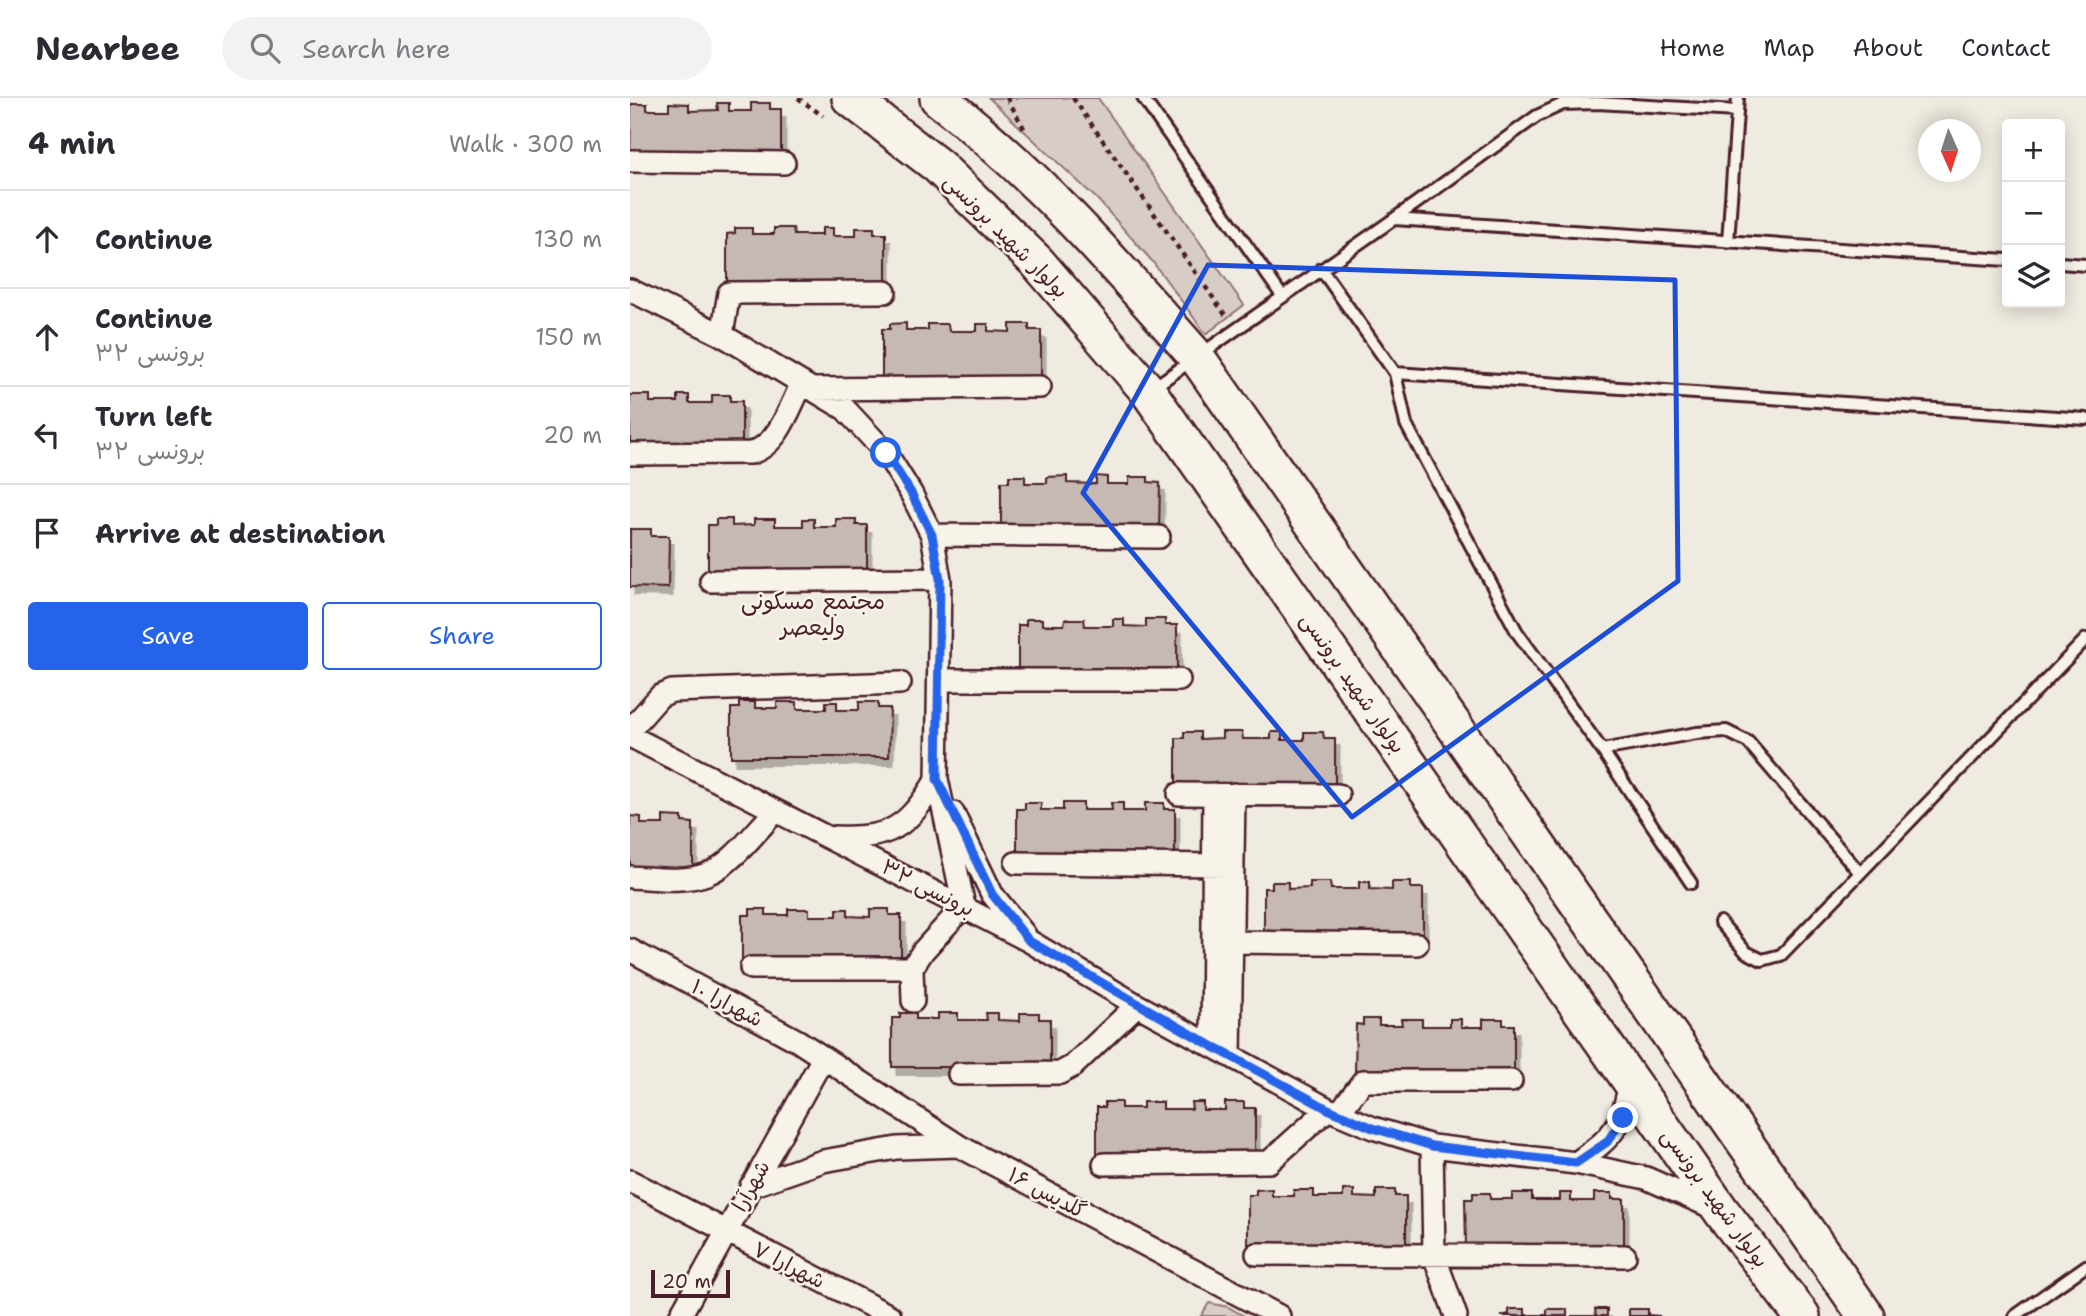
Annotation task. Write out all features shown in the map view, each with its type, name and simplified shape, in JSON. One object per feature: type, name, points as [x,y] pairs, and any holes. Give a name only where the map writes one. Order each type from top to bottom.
[{"type":"main road","points":[[938,98],[974,125],[1078,221],[1196,356],[1866,1316]]},
{"type":"main road","name":"بولوار شهید برونسی","points":[[841,110],[938,166],[1027,252],[1148,391],[1631,1078],[1722,1212],[1802,1316]]},
{"type":"street","points":[[630,161],[784,163]]},
{"type":"street","points":[[630,290],[722,335],[845,409],[886,453],[911,493],[932,535],[940,579],[941,680],[937,779],[964,906],[923,951],[912,968],[913,1001]]},
{"type":"street","points":[[722,335],[729,293],[885,292]]},
{"type":"street","points":[[807,386],[1040,387]]},
{"type":"street","points":[[630,454],[751,453],[760,450],[771,444],[807,386]]},
{"type":"street","points":[[932,535],[1158,537]]},
{"type":"street","points":[[712,581],[940,579]]},
{"type":"street","points":[[941,680],[1179,680]]},
{"type":"street","points":[[630,730],[660,696],[672,691],[900,683]]},
{"type":"street","name":"برونسی ۳۲","points":[[630,736],[964,906],[1137,1005],[1333,1111],[1432,1146],[1576,1163],[1646,1178],[1722,1212]]},
{"type":"street","points":[[829,837],[872,838],[898,826],[921,805],[937,779]]},
{"type":"street","points":[[937,779],[992,894],[1029,941]]},
{"type":"street","points":[[1179,794],[1338,795]]},
{"type":"street","points":[[1221,1051],[1224,794]]},
{"type":"street","points":[[630,877],[690,878],[708,873],[727,860],[776,810]]},
{"type":"street","points":[[1016,863],[1223,865]]},
{"type":"street","points":[[1224,942],[1417,944]]},
{"type":"street","name":"شهرارا ۱۰","points":[[630,950],[798,1041],[823,1058]]},
{"type":"street","points":[[751,968],[912,968]]},
{"type":"street","points":[[959,1074],[1060,1073],[1073,1066],[1137,1005]]},
{"type":"street","name":"گلدیس ۱۶","points":[[823,1058],[959,1146],[1279,1316]]},
{"type":"street","name":"شهرآرا","points":[[680,1316],[823,1058]]},
{"type":"street","points":[[1576,1163],[1607,1142],[1623,1118],[1631,1078]]},
{"type":"street","points":[[1104,1164],[1269,1162],[1333,1111],[1363,1081],[1511,1081]]},
{"type":"street","points":[[751,1186],[823,1161],[897,1148],[959,1146]]},
{"type":"street","points":[[1432,1146],[1434,1255],[1456,1316]]},
{"type":"street","name":"شهرارا ۷","points":[[630,1181],[890,1316]]},
{"type":"street","points":[[1257,1254],[1625,1255]]},
{"type":"lane","points":[[1143,98],[1282,296]]},
{"type":"lane","points":[[1728,242],[1738,98]]},
{"type":"lane","points":[[1148,391],[1537,116],[1563,104],[1597,103],[1737,111]]},
{"type":"lane","points":[[1394,219],[2002,260]]},
{"type":"lane","points":[[2065,263],[2086,265]]},
{"type":"lane","points":[[1321,269],[1395,373],[1406,424],[1517,632],[1602,750],[1691,883]]},
{"type":"lane","points":[[1395,373],[2086,419]]},
{"type":"lane","points":[[1720,922],[1746,952],[1762,960],[1781,955],[2086,639]]},
{"type":"lane","points":[[1602,750],[1697,733],[1726,731],[1737,736],[1748,742],[1860,873]]},
{"type":"lane","points":[[2015,1316],[2086,1266]]},
{"type":"path","points":[[798,98],[841,110]]},
{"type":"path","points":[[1073,98],[1235,328]]},
{"type":"highlighted area","points":[[1208,265],[1675,280],[1678,581],[1352,817],[1083,493]]},
{"type":"shaded area","points":[[989,98],[1098,98],[1244,305],[1206,334],[1152,261],[1098,200]]},
{"type":"shaded area","points":[[1209,1303],[1228,1307],[1244,1316],[1201,1316]]},
{"type":"building","points":[[669,103],[689,104],[689,111],[718,110],[717,103],[729,103],[729,111],[751,111],[751,103],[770,103],[770,109],[781,109],[781,158],[630,158],[631,104],[647,104],[647,110],[669,110]]},
{"type":"building","points":[[735,228],[752,228],[752,234],[774,234],[774,228],[793,228],[794,235],[822,235],[822,228],[833,228],[833,236],[856,236],[856,228],[874,228],[874,234],[886,234],[886,282],[727,282],[727,234],[735,233]]},
{"type":"building","points":[[906,323],[906,330],[928,330],[928,324],[948,324],[949,331],[977,331],[977,324],[988,324],[988,331],[1010,332],[1010,324],[1029,324],[1029,330],[1041,330],[1041,378],[882,378],[882,329],[890,329],[890,324]]},
{"type":"building","points":[[630,395],[650,395],[650,402],[678,402],[678,395],[689,395],[689,403],[712,403],[712,395],[730,395],[730,401],[742,401],[742,450],[630,450]]},
{"type":"building","points":[[1009,476],[1025,476],[1025,483],[1047,483],[1047,477],[1067,476],[1067,483],[1096,484],[1096,476],[1107,477],[1107,484],[1129,484],[1129,477],[1148,477],[1148,482],[1160,483],[1159,531],[1001,531],[1001,482],[1009,482]]},
{"type":"building","points":[[716,519],[732,519],[732,526],[754,525],[754,519],[775,519],[775,526],[803,526],[803,519],[814,519],[814,527],[836,527],[836,519],[856,519],[856,525],[867,525],[867,574],[708,574],[708,525],[716,525]]},
{"type":"building","points":[[630,529],[651,529],[651,536],[669,536],[668,588],[630,587]]},
{"type":"building","points":[[1026,619],[1042,619],[1042,625],[1064,625],[1065,619],[1084,619],[1085,626],[1113,626],[1113,619],[1124,619],[1124,626],[1146,627],[1146,619],[1165,619],[1165,625],[1177,625],[1177,673],[1018,674],[1018,625],[1026,625]]},
{"type":"building","points":[[739,702],[755,702],[755,708],[777,708],[777,702],[797,702],[797,709],[826,709],[826,702],[837,702],[837,710],[859,710],[859,702],[878,702],[878,708],[890,708],[889,757],[731,757],[731,708],[739,708]]},
{"type":"building","points":[[1184,732],[1200,732],[1200,739],[1222,738],[1222,732],[1242,732],[1243,739],[1271,739],[1271,732],[1282,732],[1282,740],[1304,740],[1304,732],[1323,732],[1324,738],[1335,738],[1335,787],[1176,787],[1176,738],[1184,738]]},
{"type":"building","points":[[1025,803],[1041,803],[1041,810],[1063,810],[1063,803],[1083,803],[1083,810],[1112,810],[1111,803],[1123,803],[1123,811],[1145,811],[1145,803],[1164,803],[1164,809],[1175,809],[1175,858],[1017,858],[1017,809],[1025,809]]},
{"type":"building","points":[[630,816],[641,817],[641,824],[663,824],[663,816],[682,817],[682,822],[693,823],[693,871],[630,871]]},
{"type":"building","points":[[1272,882],[1288,882],[1288,889],[1310,888],[1310,882],[1330,882],[1331,889],[1359,889],[1359,882],[1370,882],[1370,889],[1392,890],[1392,882],[1411,882],[1411,888],[1423,888],[1423,937],[1264,937],[1264,888],[1272,888]]},
{"type":"building","points":[[750,909],[766,909],[766,915],[788,915],[788,909],[809,909],[809,916],[837,916],[837,909],[848,909],[848,916],[870,917],[870,909],[889,909],[889,915],[901,915],[901,963],[742,963],[742,915],[750,915]]},
{"type":"building","points":[[900,1013],[916,1013],[916,1019],[938,1019],[938,1013],[958,1013],[958,1020],[987,1020],[986,1013],[998,1013],[998,1020],[1020,1021],[1020,1013],[1039,1013],[1039,1019],[1050,1019],[1050,1067],[892,1067],[892,1018],[900,1018]]},
{"type":"building","points":[[1363,1019],[1379,1019],[1379,1025],[1402,1025],[1401,1019],[1422,1019],[1422,1026],[1450,1026],[1450,1019],[1461,1019],[1461,1027],[1483,1027],[1483,1019],[1503,1019],[1503,1025],[1514,1025],[1514,1074],[1355,1074],[1356,1024],[1363,1025]]},
{"type":"building","points":[[1105,1102],[1121,1102],[1121,1108],[1143,1108],[1143,1102],[1163,1102],[1163,1109],[1192,1109],[1191,1102],[1203,1102],[1203,1110],[1225,1110],[1225,1102],[1244,1102],[1244,1108],[1255,1108],[1255,1156],[1097,1156],[1097,1107],[1105,1107]]},
{"type":"building","points":[[1272,1189],[1272,1196],[1294,1196],[1294,1190],[1314,1190],[1314,1197],[1343,1197],[1343,1190],[1354,1190],[1354,1197],[1376,1198],[1376,1190],[1395,1190],[1395,1196],[1406,1196],[1406,1244],[1248,1244],[1248,1195],[1256,1195],[1256,1190]]},
{"type":"building","points":[[1473,1193],[1490,1193],[1490,1199],[1512,1199],[1512,1193],[1532,1193],[1532,1200],[1560,1200],[1560,1193],[1571,1193],[1571,1201],[1594,1201],[1594,1193],[1612,1193],[1612,1199],[1624,1199],[1624,1248],[1466,1248],[1465,1199],[1473,1199]]},
{"type":"building","points":[[1509,1309],[1525,1309],[1525,1315],[1547,1315],[1547,1309],[1567,1309],[1567,1316],[1501,1316],[1509,1314]]},
{"type":"building","points":[[1595,1309],[1607,1309],[1607,1316],[1596,1316]]},
{"type":"building","points":[[1629,1309],[1648,1309],[1648,1315],[1660,1316],[1629,1316]]},
{"type":"district","name":"مجتمع مسکونی ولیعصر","points":[[813,614]]},
{"type":"route","points":[[886,453],[911,493],[932,535],[940,579],[941,680],[937,779],[992,894],[1029,941],[1137,1005],[1328,1109],[1373,1128],[1432,1146],[1576,1163],[1607,1142],[1623,1118]]}]
